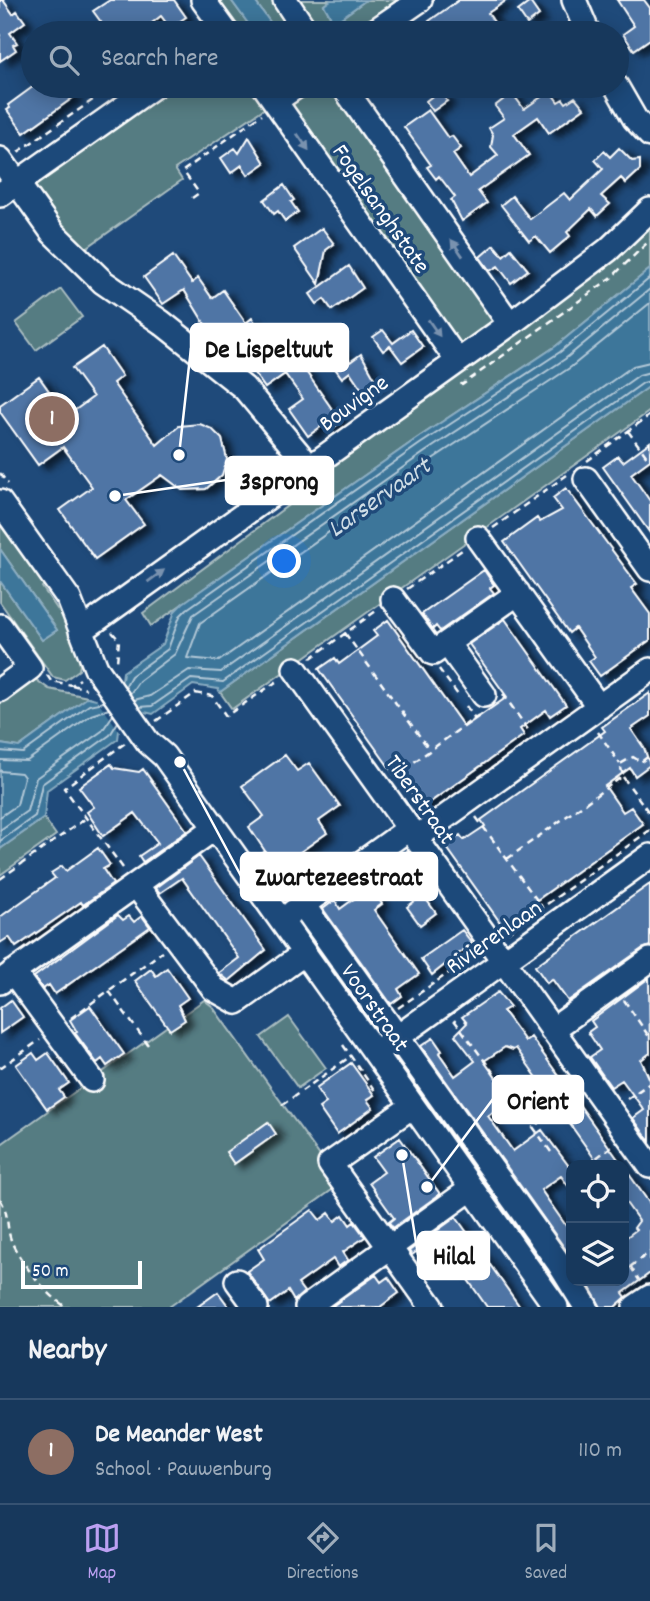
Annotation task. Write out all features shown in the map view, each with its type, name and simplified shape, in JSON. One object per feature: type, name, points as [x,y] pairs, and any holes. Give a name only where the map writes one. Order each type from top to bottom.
[{"type":"street","points":[[203,0],[218,21]]},
{"type":"street","points":[[285,0],[299,21]]},
{"type":"street","points":[[389,21],[420,0]]},
{"type":"street","points":[[574,0],[583,21]]},
{"type":"street","points":[[9,189],[137,98]]},
{"type":"street","name":"Fogelsanghstate","points":[[272,98],[457,360]]},
{"type":"street","name":"Fogelsanghstate","points":[[351,98],[510,324]]},
{"type":"street","points":[[622,98],[650,135]]},
{"type":"street","points":[[1,161],[9,189],[52,233],[103,282],[161,322],[244,388],[309,466]]},
{"type":"street","name":"Bouvigne","points":[[81,631],[510,324],[608,250],[650,210]]},
{"type":"street","points":[[586,479],[650,569]]},
{"type":"street","name":"Voorstraat","points":[[0,502],[69,599],[96,668],[141,732],[153,762],[276,923],[364,1056],[549,1306]]},
{"type":"street","points":[[478,538],[518,593],[593,711]]},
{"type":"street","points":[[393,599],[433,653],[518,593]]},
{"type":"street","points":[[0,626],[37,670],[0,690]]},
{"type":"street","points":[[447,643],[484,703]]},
{"type":"street","name":"Tiberstraat","points":[[295,669],[650,1166]]},
{"type":"street","points":[[276,923],[413,833],[465,803],[650,670]]},
{"type":"street","points":[[92,1080],[55,1030],[7,977],[209,832]]},
{"type":"street","name":"Rivierenlaan","points":[[364,1056],[397,1037],[650,856]]},
{"type":"street","points":[[135,885],[214,989],[237,1002],[295,960]]},
{"type":"street","name":"Voorstraat","points":[[303,905],[558,1262],[586,1307]]},
{"type":"street","name":"Voorstraat","points":[[276,923],[295,960],[404,1112],[466,1192]]},
{"type":"street","points":[[552,1030],[650,960]]},
{"type":"street","points":[[404,1112],[330,1164],[432,1307]]},
{"type":"street","points":[[307,1307],[466,1192]]},
{"type":"street","points":[[237,1281],[256,1307]]},
{"type":"street","points":[[635,1307],[650,1297]]},
{"type":"path","points":[[1,161],[95,98]]},
{"type":"path","points":[[192,198],[199,193],[183,171],[268,110],[269,98]]},
{"type":"path","points":[[628,431],[650,461]]},
{"type":"path","points":[[345,633],[430,751]]},
{"type":"path","points":[[37,670],[51,681],[72,685],[117,654]]},
{"type":"path","points":[[381,786],[430,751],[484,703]]},
{"type":"path","points":[[593,711],[620,764],[623,776],[650,814]]},
{"type":"path","points":[[135,885],[64,788],[141,732]]},
{"type":"path","points":[[620,764],[633,757],[641,762],[650,755]]},
{"type":"path","points":[[507,859],[623,776]]},
{"type":"path","points":[[465,803],[542,907]]},
{"type":"path","points":[[0,879],[85,819]]},
{"type":"path","points":[[0,1069],[178,941]]},
{"type":"path","points":[[614,986],[650,1038]]},
{"type":"path","points":[[108,990],[148,1045]]},
{"type":"path","points":[[442,1004],[517,1104]]},
{"type":"path","points":[[343,1045],[364,1056],[375,1091]]},
{"type":"path","points":[[282,1105],[364,1056]]},
{"type":"path","points":[[610,1111],[650,1083]]},
{"type":"path","points":[[551,1152],[533,1127],[591,1084]]},
{"type":"path","points":[[594,1160],[627,1135]]},
{"type":"path","points":[[0,1199],[7,1214],[11,1241],[38,1281],[66,1307]]},
{"type":"path","points":[[650,1252],[630,1267],[650,1297]]},
{"type":"green space","points":[[208,0],[231,0],[246,21],[223,21]]},
{"type":"green space","points":[[254,0],[276,0],[291,21],[269,21]]},
{"type":"green space","points":[[293,0],[331,0],[324,5],[333,21],[308,21]]},
{"type":"green space","points":[[366,0],[406,0],[376,21],[337,21]]},
{"type":"green space","points":[[152,98],[258,98],[265,108],[175,169],[182,180],[82,251],[33,183]]},
{"type":"green space","points":[[293,98],[342,98],[496,321],[463,346],[455,343],[289,114],[289,101]]},
{"type":"green space","points":[[650,217],[650,269],[556,346],[416,439],[151,626],[143,613],[302,495],[294,484]]},
{"type":"green space","points":[[61,289],[82,317],[36,350],[16,323]]},
{"type":"green space","points":[[650,386],[650,411],[232,709],[220,692]]},
{"type":"green space","points":[[0,516],[47,582],[42,587],[71,629],[80,665],[79,670],[65,680],[53,677],[0,602],[0,581],[42,640],[57,630],[0,549]]},
{"type":"green space","points":[[35,679],[49,689],[88,697],[19,747],[0,744],[0,696]]},
{"type":"green space","points":[[44,818],[56,835],[0,875],[0,849]]},
{"type":"green space","points":[[204,1000],[212,1006],[333,1174],[336,1187],[169,1307],[0,1307],[0,1145]]},
{"type":"green space","points":[[289,1017],[326,1068],[298,1088],[261,1037]]},
{"type":"water","points":[[231,0],[254,0],[269,21],[246,21]]},
{"type":"water","points":[[331,0],[366,0],[337,21],[333,21],[324,5]]},
{"type":"water","name":"Larservaart","points":[[650,269],[650,386],[220,692],[218,689],[193,685],[153,714],[145,712],[119,731],[118,739],[47,790],[44,818],[0,849],[0,744],[19,747],[88,697],[96,699],[122,680],[123,672],[163,644],[175,611],[183,603],[416,439],[556,346]]},
{"type":"water","points":[[0,549],[57,630],[42,640],[0,581]]},
{"type":"pier","points":[[121,679],[146,714],[120,732],[95,697]]},
{"type":"building","points":[[0,0],[3,0],[13,14],[17,11],[24,21],[21,21],[21,25],[10,33],[17,43],[13,45],[16,50],[0,61]]},
{"type":"building","points":[[110,0],[174,0],[186,17],[180,21],[165,21],[161,16],[155,21],[100,21],[93,11]]},
{"type":"building","points":[[459,0],[507,0],[488,13],[493,21],[429,21]]},
{"type":"building","points":[[617,0],[644,0],[650,8],[650,39],[634,50],[629,43],[629,30],[634,26]]},
{"type":"building","points":[[530,2],[539,15],[531,21],[525,21],[518,11]]},
{"type":"building","points":[[21,96],[21,98],[73,98],[24,133],[7,110],[10,108],[8,105]]},
{"type":"building","points":[[430,98],[445,98],[447,101],[433,111],[426,101]]},
{"type":"building","points":[[505,98],[516,98],[524,109],[540,98],[555,98],[558,102],[563,99],[566,103],[576,98],[584,108],[549,133],[538,117],[514,134],[529,155],[478,191],[487,203],[462,221],[451,200],[455,197],[439,176],[436,179],[427,167],[431,165],[404,127],[428,110],[448,138],[452,136],[461,148],[453,154],[469,177],[498,155],[491,147],[493,135],[489,128],[504,118],[495,106]]},
{"type":"building","points":[[249,137],[265,163],[248,175],[242,165],[231,173],[221,158],[235,148],[239,153]]},
{"type":"building","points":[[619,148],[632,161],[640,160],[640,170],[626,183],[621,178],[601,196],[610,204],[597,216],[591,209],[567,232],[570,236],[550,253],[536,236],[529,241],[501,205],[512,196],[530,219],[564,193],[570,200],[603,169],[595,160],[604,151],[610,157]]},
{"type":"building","points":[[284,185],[298,212],[285,221],[278,211],[274,214],[264,200]]},
{"type":"building","points":[[322,228],[334,244],[326,250],[319,284],[294,248]]},
{"type":"building","points":[[494,245],[503,256],[511,249],[528,270],[511,283],[498,266],[490,271],[480,257]]},
{"type":"building","points":[[173,256],[192,283],[198,278],[212,298],[223,290],[246,323],[252,318],[265,338],[270,335],[293,367],[300,363],[341,422],[330,430],[326,423],[308,436],[289,409],[303,399],[285,374],[265,388],[246,362],[255,355],[237,330],[217,344],[184,290],[163,304],[144,277]]},
{"type":"building","points":[[349,266],[363,288],[332,310],[324,299],[317,304],[310,294]]},
{"type":"building","points":[[383,330],[393,343],[411,330],[423,347],[402,362],[390,346],[383,351],[373,337]]},
{"type":"building","points":[[329,333],[350,362],[361,354],[377,382],[363,391],[350,372],[342,378],[316,342]]},
{"type":"building","points":[[102,347],[122,376],[113,383],[157,445],[179,426],[200,424],[212,429],[222,439],[227,459],[222,475],[206,489],[182,490],[162,475],[126,500],[144,524],[95,559],[60,510],[92,487],[63,447],[38,465],[0,412],[0,405],[39,377],[67,416],[93,397],[72,368]]},
{"type":"building","points":[[650,442],[650,460],[631,474],[650,501],[650,533],[603,467],[618,456],[623,462]]},
{"type":"building","points":[[566,488],[637,584],[631,588],[650,614],[650,640],[600,676],[589,661],[595,657],[575,628],[569,633],[504,542],[537,518],[540,522],[562,510],[553,498]]},
{"type":"building","points":[[484,570],[494,585],[490,588],[494,593],[440,631],[436,626],[433,629],[422,614]]},
{"type":"building","points":[[505,619],[566,705],[550,716],[546,710],[520,729],[524,735],[422,808],[411,793],[417,789],[402,768],[394,774],[319,669],[335,658],[339,664],[377,636],[373,631],[388,620],[464,727],[507,697],[469,644]]},
{"type":"building","points":[[650,693],[650,716],[631,729],[644,748],[650,765],[635,776],[630,768],[605,786],[623,812],[631,807],[643,824],[502,925],[445,845],[460,835],[464,840],[485,826],[481,820],[605,731],[602,727]]},
{"type":"building","points":[[285,755],[297,771],[309,763],[340,806],[319,821],[327,833],[289,860],[293,865],[275,878],[260,855],[265,851],[249,827],[264,816],[242,786]]},
{"type":"building","points":[[111,764],[114,768],[139,772],[143,769],[187,831],[143,862],[139,856],[158,843],[135,813],[103,836],[87,812],[94,807],[79,787]]},
{"type":"building","points":[[98,848],[110,865],[103,869],[113,884],[83,905],[81,902],[16,947],[9,937],[0,943],[0,917],[55,878],[51,873],[62,866],[66,871]]},
{"type":"building","points":[[407,851],[417,865],[376,894],[382,904],[374,910],[419,974],[398,989],[402,996],[391,1004],[323,909],[335,900],[340,909],[370,887],[364,879]]},
{"type":"building","points":[[199,856],[266,950],[229,981],[219,973],[239,958],[182,878],[160,893],[156,888]]},
{"type":"building","points":[[650,884],[650,946],[568,1001],[552,979],[547,983],[535,966]]},
{"type":"building","points":[[423,895],[436,913],[420,925],[407,907]]},
{"type":"building","points":[[118,915],[123,920],[129,916],[134,922],[142,916],[150,927],[55,994],[49,985],[43,989],[34,977]]},
{"type":"building","points":[[462,930],[472,943],[432,975],[421,959]]},
{"type":"building","points":[[167,968],[188,998],[178,1005],[185,1020],[170,1030],[135,981],[151,969],[156,976]]},
{"type":"building","points":[[649,978],[650,1053],[641,1060],[650,1080],[650,1142],[633,1118],[644,1110],[622,1080],[611,1087],[590,1057],[600,1050],[588,1032],[595,1027],[591,1021]]},
{"type":"building","points":[[498,992],[510,1007],[503,1011],[525,1041],[531,1037],[618,1160],[595,1160],[516,1048],[513,1050],[505,1047],[484,1061],[501,1085],[508,1080],[517,1093],[488,1116],[513,1151],[542,1130],[566,1162],[566,1183],[561,1176],[541,1190],[566,1226],[566,1250],[421,1046],[433,1038],[442,1051],[439,1053],[455,1076],[475,1061],[455,1035],[467,1023],[462,1017]]},
{"type":"building","points":[[11,1000],[23,1017],[0,1033],[0,1008]]},
{"type":"building","points":[[90,1006],[124,1054],[107,1066],[102,1059],[97,1063],[75,1033],[77,1032],[70,1020]]},
{"type":"building","points":[[33,1053],[38,1060],[48,1053],[69,1083],[59,1090],[64,1097],[47,1109],[16,1065]]},
{"type":"building","points":[[351,1063],[374,1095],[367,1100],[373,1108],[337,1134],[319,1108],[326,1103],[316,1088]]},
{"type":"building","points":[[268,1122],[276,1134],[234,1164],[226,1152]]},
{"type":"building","points":[[400,1138],[440,1194],[393,1228],[389,1222],[394,1218],[369,1183],[384,1172],[373,1157]]},
{"type":"building","points":[[629,1174],[650,1204],[650,1273],[623,1293],[626,1297],[615,1307],[601,1307],[589,1286],[629,1286],[629,1235],[636,1230],[634,1228],[639,1221],[629,1207]]},
{"type":"building","points":[[312,1210],[320,1220],[329,1213],[335,1221],[343,1215],[350,1225],[354,1222],[365,1237],[343,1252],[348,1260],[338,1267],[333,1259],[298,1284],[304,1292],[294,1301],[288,1291],[270,1304],[247,1271],[264,1259],[258,1249]]},
{"type":"building","points":[[456,1217],[520,1307],[487,1307],[438,1237],[412,1255],[409,1251]]},
{"type":"building","points":[[376,1275],[381,1282],[388,1277],[399,1293],[380,1307],[331,1307]]},
{"type":"building","points":[[218,1292],[229,1307],[197,1307]]},
{"type":"place","name":"De Meander West","points":[[52,419]]},
{"type":"place","name":"De Lispeltuut","points":[[179,455]]},
{"type":"place","name":"3sprong","points":[[115,496]]},
{"type":"place","name":"Zwartezeestraat","points":[[180,762]]},
{"type":"place","name":"Hilal","points":[[402,1155]]},
{"type":"place","name":"Orient","points":[[427,1187]]}]
